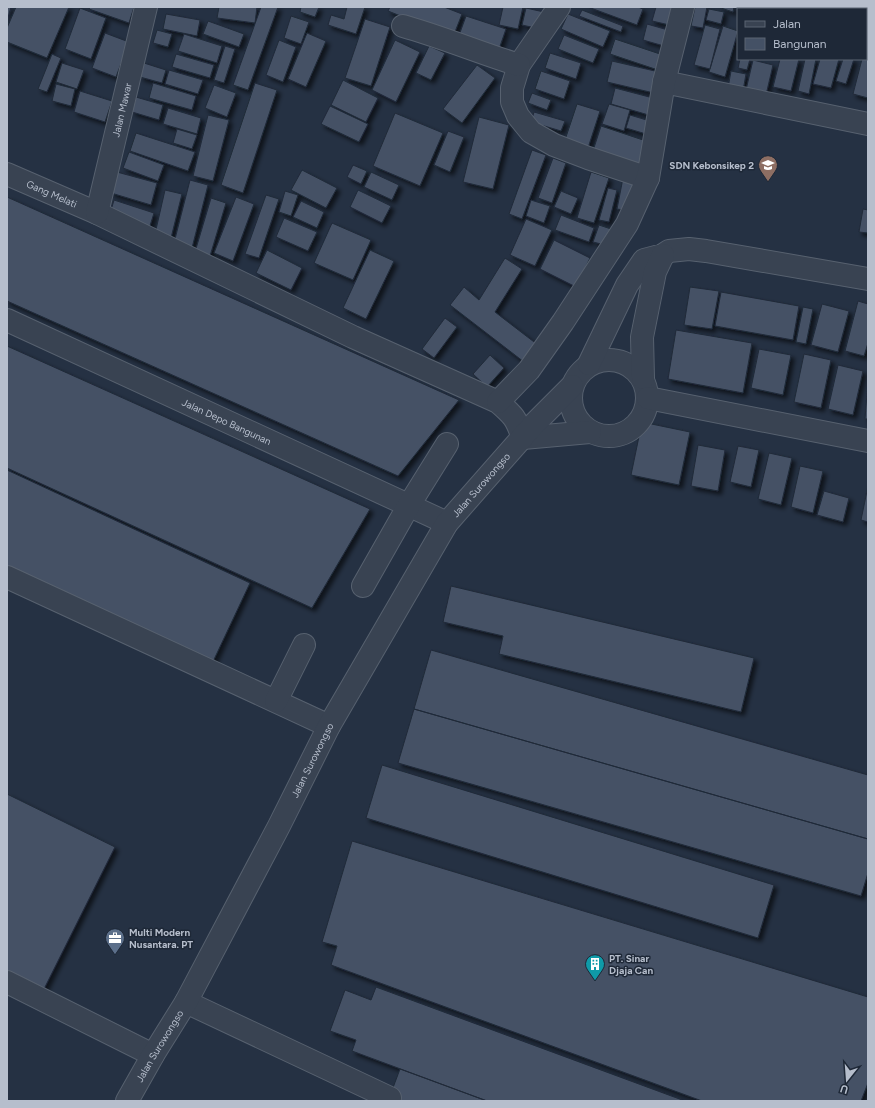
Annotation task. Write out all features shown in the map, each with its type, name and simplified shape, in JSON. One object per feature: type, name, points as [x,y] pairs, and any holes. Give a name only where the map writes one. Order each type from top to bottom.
[{"type":"street","name":"Jalan Mawar","points":[[97,212],[146,7]]},
{"type":"street","points":[[559,7],[519,65],[512,88],[512,102],[518,116],[531,132],[554,145],[648,178]]},
{"type":"street","points":[[498,402],[529,370],[563,322],[627,224],[648,178],[664,82],[683,7]]},
{"type":"street","points":[[403,26],[427,32],[483,54],[519,65]]},
{"type":"street","points":[[664,82],[868,124]]},
{"type":"street","name":"Gang Melati","points":[[7,174],[97,212],[353,337],[498,402],[512,415],[518,424],[523,438]]},
{"type":"street","points":[[590,432],[577,420],[570,403],[572,386],[579,373],[589,364],[632,279],[644,260],[663,255],[670,251],[689,249],[868,279]]},
{"type":"street","points":[[523,438],[590,432],[609,437],[629,431],[643,417],[646,388],[642,337],[655,272],[663,255]]},
{"type":"street","name":"Jalan Depo Bangunan","points":[[7,320],[447,522]]},
{"type":"street","points":[[589,364],[609,359],[628,364],[646,388],[868,441]]},
{"type":"street","name":"Jalan Surowongso","points":[[127,1101],[153,1055],[186,1002],[279,826],[329,726],[447,522],[535,424],[572,386]]},
{"type":"street","points":[[363,586],[409,505],[447,444]]},
{"type":"street","points":[[7,577],[329,726]]},
{"type":"street","points":[[276,702],[304,645]]},
{"type":"street","points":[[7,982],[153,1055]]},
{"type":"street","points":[[186,1002],[390,1098]]},
{"type":"building","points":[[7,7],[11,7],[7,21]]},
{"type":"building","points":[[16,7],[69,7],[47,58],[7,42],[7,28]]},
{"type":"building","points":[[90,7],[134,7],[129,23],[89,9]]},
{"type":"building","points":[[219,7],[257,7],[255,23],[217,18]]},
{"type":"building","points":[[261,7],[278,7],[248,90],[233,85]]},
{"type":"building","points":[[301,7],[319,7],[315,17],[300,12]]},
{"type":"building","points":[[347,7],[365,7],[356,34],[328,25],[331,15],[344,19]]},
{"type":"building","points":[[390,7],[444,7],[462,14],[453,37],[388,11]]},
{"type":"building","points":[[503,7],[523,7],[518,29],[499,25]]},
{"type":"building","points":[[588,7],[638,7],[643,9],[637,25]]},
{"type":"building","points":[[656,7],[679,7],[674,26],[652,21]]},
{"type":"building","points":[[695,7],[707,7],[703,28],[691,26]]},
{"type":"building","points":[[718,7],[734,7],[733,12]]},
{"type":"building","points":[[741,7],[764,7],[764,8]]},
{"type":"building","points":[[767,7],[788,7],[788,8]]},
{"type":"building","points":[[834,7],[853,7],[852,8]]},
{"type":"building","points":[[80,8],[106,18],[91,59],[65,49]]},
{"type":"building","points":[[526,8],[544,12],[540,29],[522,25]]},
{"type":"building","points":[[709,9],[724,12],[721,24],[706,20]]},
{"type":"building","points":[[582,10],[623,26],[621,32],[579,16]]},
{"type":"building","points":[[166,14],[200,20],[197,36],[163,29]]},
{"type":"building","points":[[568,14],[610,31],[603,47],[561,29]]},
{"type":"building","points":[[291,16],[309,22],[301,44],[284,38]]},
{"type":"building","points":[[466,16],[506,29],[497,55],[457,41]]},
{"type":"building","points":[[365,19],[390,27],[371,86],[345,78]]},
{"type":"building","points":[[208,21],[244,34],[239,47],[203,34]]},
{"type":"building","points":[[647,24],[675,32],[671,48],[643,40]]},
{"type":"building","points":[[705,25],[720,29],[710,69],[694,65]]},
{"type":"building","points":[[723,26],[737,31],[725,77],[709,72]]},
{"type":"building","points":[[157,30],[172,34],[168,47],[153,43]]},
{"type":"building","points":[[105,33],[129,42],[116,77],[92,68]]},
{"type":"building","points":[[307,33],[326,41],[306,87],[288,79]]},
{"type":"building","points":[[184,34],[222,46],[217,63],[178,51]]},
{"type":"building","points":[[564,35],[599,49],[593,63],[558,49]]},
{"type":"building","points":[[868,37],[868,98],[853,94],[862,60],[867,60]]},
{"type":"building","points":[[615,39],[666,56],[661,71],[610,54]]},
{"type":"building","points":[[279,40],[296,47],[283,82],[266,75]]},
{"type":"building","points":[[395,40],[420,52],[396,102],[372,90]]},
{"type":"building","points":[[225,46],[235,49],[224,83],[214,80]]},
{"type":"building","points":[[429,46],[445,53],[431,80],[416,73]]},
{"type":"building","points":[[550,53],[581,63],[576,79],[545,68]]},
{"type":"building","points":[[52,54],[61,58],[47,92],[38,89]]},
{"type":"building","points":[[176,54],[214,65],[210,78],[172,67]]},
{"type":"building","points":[[740,60],[750,60],[747,70],[738,68]]},
{"type":"building","points":[[753,60],[773,65],[766,95],[746,90]]},
{"type":"building","points":[[780,60],[799,60],[791,91],[773,87]]},
{"type":"building","points":[[805,60],[816,60],[809,94],[798,91]]},
{"type":"building","points":[[820,60],[839,60],[831,88],[813,84]]},
{"type":"building","points":[[843,60],[854,60],[846,84],[836,81]]},
{"type":"building","points":[[612,61],[659,72],[654,93],[607,82]]},
{"type":"building","points":[[62,63],[84,70],[77,89],[56,82]]},
{"type":"building","points":[[144,63],[166,70],[162,83],[140,77]]},
{"type":"building","points":[[477,65],[495,78],[462,123],[443,109]]},
{"type":"building","points":[[169,70],[203,80],[198,94],[165,84]]},
{"type":"building","points":[[541,71],[570,81],[564,99],[535,89]]},
{"type":"building","points":[[731,71],[746,74],[743,91],[728,88]]},
{"type":"building","points":[[343,80],[378,98],[366,122],[331,105]]},
{"type":"building","points":[[153,83],[196,96],[192,110],[149,98]]},
{"type":"building","points":[[255,83],[277,90],[243,193],[221,185]]},
{"type":"building","points":[[56,84],[75,89],[71,106],[52,101]]},
{"type":"building","points":[[214,85],[236,93],[227,117],[205,108]]},
{"type":"building","points":[[615,88],[657,99],[652,116],[611,104]]},
{"type":"building","points":[[80,91],[112,101],[105,122],[74,112]]},
{"type":"building","points":[[532,93],[551,100],[547,110],[528,103]]},
{"type":"building","points":[[136,97],[163,105],[159,120],[132,112]]},
{"type":"building","points":[[577,104],[600,111],[588,148],[565,140]]},
{"type":"building","points":[[609,104],[630,110],[624,131],[602,124]]},
{"type":"building","points":[[330,106],[368,124],[359,142],[321,124]]},
{"type":"building","points":[[168,108],[201,118],[197,134],[163,124]]},
{"type":"building","points":[[534,112],[565,121],[561,131],[531,122]]},
{"type":"building","points":[[395,113],[443,133],[420,186],[373,166]]},
{"type":"building","points":[[208,115],[229,120],[213,181],[193,176]]},
{"type":"building","points":[[630,115],[650,121],[646,134],[626,128]]},
{"type":"building","points":[[479,117],[509,125],[493,189],[463,182]]},
{"type":"building","points":[[601,126],[649,142],[639,173],[591,157]]},
{"type":"building","points":[[177,129],[197,135],[192,149],[173,143]]},
{"type":"building","points":[[448,131],[464,137],[450,172],[434,165]]},
{"type":"building","points":[[136,133],[195,152],[188,171],[130,151]]},
{"type":"building","points":[[532,150],[546,155],[522,219],[509,214]]},
{"type":"building","points":[[129,152],[164,165],[158,181],[123,168]]},
{"type":"building","points":[[553,158],[566,163],[552,203],[538,198]]},
{"type":"building","points":[[353,165],[367,171],[361,184],[347,177]]},
{"type":"building","points":[[302,170],[337,188],[326,208],[291,190]]},
{"type":"building","points":[[117,172],[157,183],[151,205],[111,193]]},
{"type":"building","points":[[371,172],[399,185],[392,200],[364,187]]},
{"type":"building","points":[[591,172],[609,178],[594,223],[577,218]]},
{"type":"building","points":[[623,178],[636,181],[630,211],[617,209]]},
{"type":"building","points":[[190,180],[208,185],[192,248],[174,243]]},
{"type":"building","points":[[608,188],[617,190],[609,222],[599,220]]},
{"type":"building","points":[[165,190],[182,194],[171,238],[155,234]]},
{"type":"building","points":[[358,190],[391,206],[382,223],[350,207]]},
{"type":"building","points":[[285,191],[298,195],[291,216],[279,212]]},
{"type":"building","points":[[561,191],[578,198],[571,214],[554,207]]},
{"type":"building","points":[[266,195],[279,199],[259,258],[245,254]]},
{"type":"building","points":[[7,197],[459,400],[398,476],[7,301]]},
{"type":"building","points":[[236,197],[254,204],[233,261],[214,253]]},
{"type":"building","points":[[211,198],[226,203],[210,256],[195,252]]},
{"type":"building","points":[[114,200],[154,213],[149,229],[109,217]]},
{"type":"building","points":[[531,200],[550,206],[544,223],[526,216]]},
{"type":"building","points":[[301,201],[324,212],[317,228],[293,217]]},
{"type":"building","points":[[863,209],[868,210],[868,233],[859,232]]},
{"type":"building","points":[[561,215],[594,228],[589,242],[555,230]]},
{"type":"building","points":[[284,218],[317,232],[308,251],[276,237]]},
{"type":"building","points":[[526,219],[552,230],[535,266],[510,255]]},
{"type":"building","points":[[332,223],[371,240],[353,280],[314,263]]},
{"type":"building","points":[[599,225],[614,230],[609,246],[593,242]]},
{"type":"building","points":[[554,240],[590,258],[576,287],[540,269]]},
{"type":"building","points":[[267,250],[302,268],[291,290],[256,273]]},
{"type":"building","points":[[370,250],[394,261],[366,319],[343,308]]},
{"type":"building","points":[[505,258],[522,269],[495,312],[538,345],[524,362],[450,305],[464,287],[479,300]]},
{"type":"building","points":[[690,287],[719,291],[712,329],[684,325]]},
{"type":"building","points":[[721,292],[799,306],[793,340],[715,326]]},
{"type":"building","points":[[858,301],[868,304],[868,343],[864,356],[845,351]]},
{"type":"building","points":[[822,304],[849,311],[838,352],[811,345]]},
{"type":"building","points":[[803,307],[813,309],[806,344],[796,342]]},
{"type":"building","points":[[445,318],[457,327],[434,358],[422,349]]},
{"type":"building","points":[[676,330],[752,343],[743,393],[668,379]]},
{"type":"building","points":[[7,346],[370,509],[312,608],[7,468]]},
{"type":"building","points":[[759,349],[791,355],[783,395],[751,388]]},
{"type":"building","points":[[804,354],[831,360],[821,408],[794,402]]},
{"type":"building","points":[[490,355],[504,368],[487,387],[473,374]]},
{"type":"building","points":[[838,365],[863,371],[853,415],[828,409]]},
{"type":"building","points":[[868,380],[868,419],[865,419]]},
{"type":"building","points":[[642,422],[690,432],[679,485],[631,475]]},
{"type":"building","points":[[698,445],[725,450],[718,491],[691,486]]},
{"type":"building","points":[[738,446],[759,450],[751,487],[730,482]]},
{"type":"building","points":[[769,453],[792,458],[781,505],[758,499]]},
{"type":"building","points":[[800,466],[823,471],[813,513],[791,507]]},
{"type":"building","points":[[7,470],[250,583],[210,668],[7,573]]},
{"type":"building","points":[[868,486],[868,522],[861,520]]},
{"type":"building","points":[[824,491],[849,498],[843,522],[817,515]]},
{"type":"building","points":[[451,586],[754,658],[741,712],[499,654],[503,636],[443,622]]},
{"type":"building","points":[[431,650],[868,775],[868,839],[414,709]]},
{"type":"building","points":[[414,709],[868,839],[868,873],[861,896],[398,763]]},
{"type":"building","points":[[382,765],[774,885],[758,938],[366,818]]},
{"type":"building","points":[[7,794],[115,847],[43,991],[7,973]]},
{"type":"building","name":"PT. Sinar Djaja Can","points":[[352,841],[868,997],[868,1083],[861,1101],[702,1101],[331,965],[337,946],[322,942]]},
{"type":"building","points":[[376,987],[685,1101],[487,1101],[352,1051],[356,1040],[330,1031],[345,990],[371,1000]]},
{"type":"building","points":[[400,1069],[487,1101],[388,1101]]},
{"type":"place","name":"SDN Kebonsikep 2","points":[[768,182]]},
{"type":"place","name":"Multi Modern Nusantara. PT","points":[[115,955]]},
{"type":"place","name":"PT. Sinar Djaja Can","points":[[595,981]]}]
